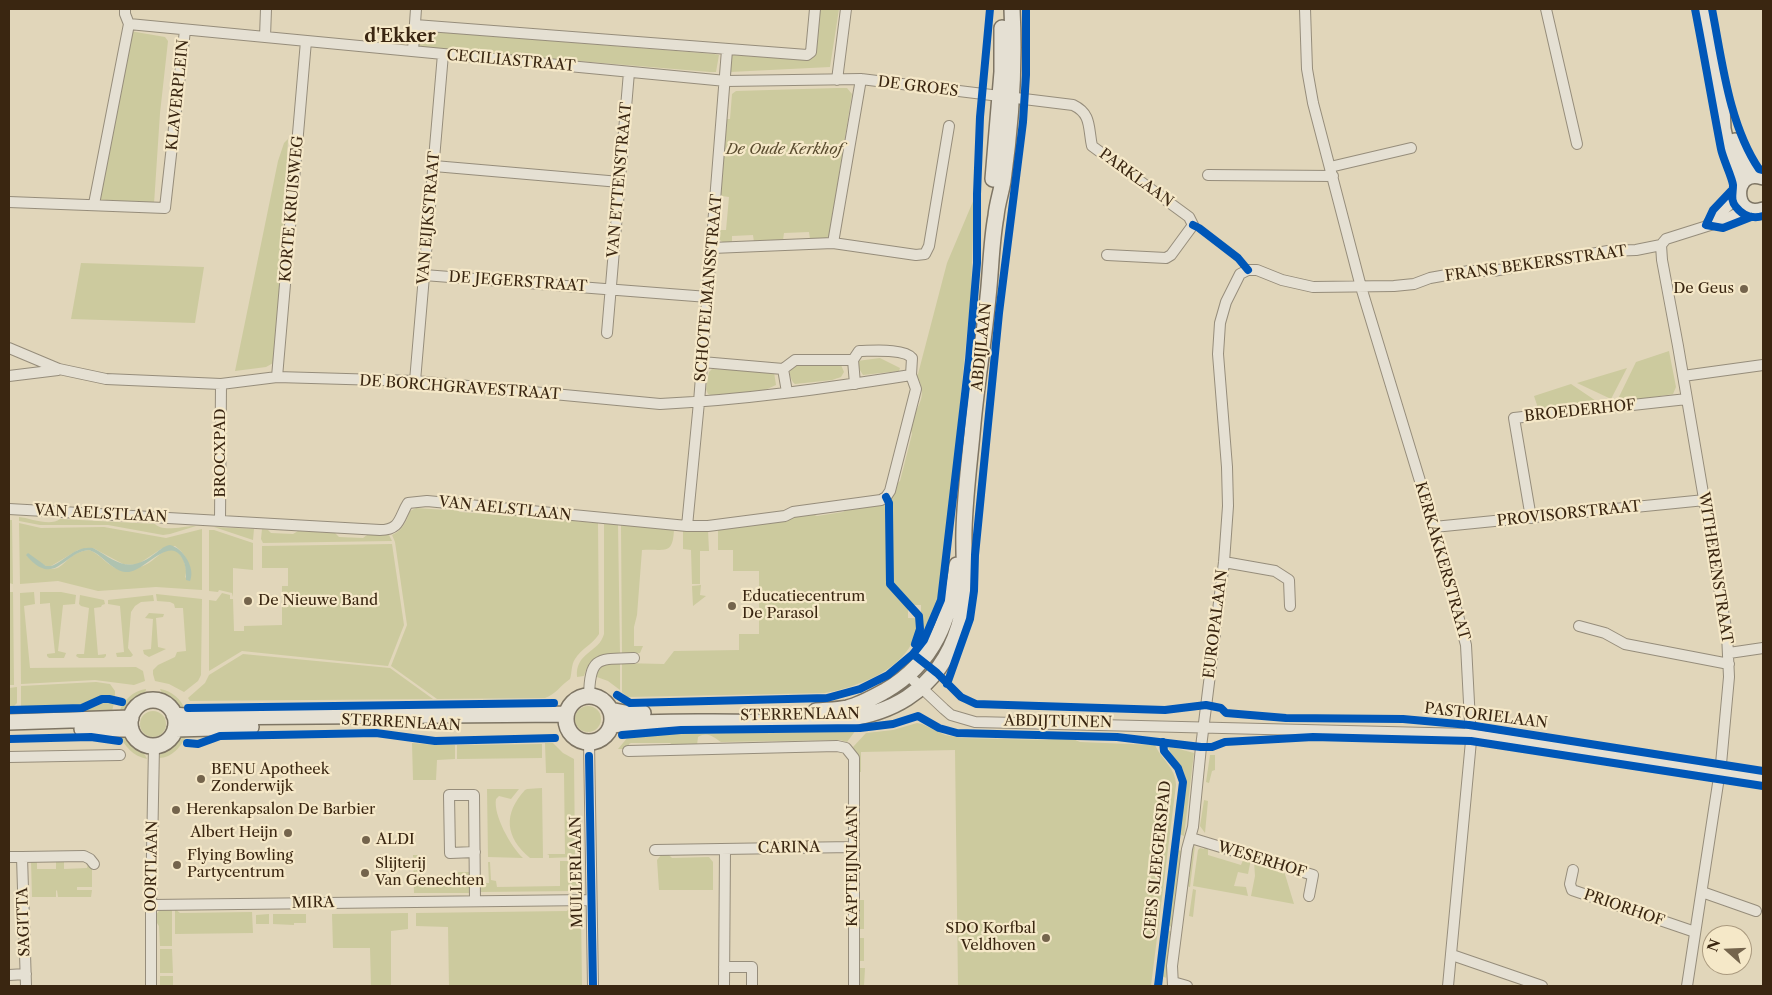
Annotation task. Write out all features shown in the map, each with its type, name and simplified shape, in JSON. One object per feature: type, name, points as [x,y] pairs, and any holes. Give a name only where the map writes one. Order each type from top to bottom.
[{"type":"street","points":[[9,202],[94,204],[130,24],[124,14],[125,9]]},
{"type":"street","points":[[265,37],[266,9]]},
{"type":"street","points":[[413,52],[416,9]]},
{"type":"street","name":"CECILIASTRAAT","points":[[415,24],[807,56],[810,52],[815,9]]},
{"type":"street","points":[[837,80],[846,9]]},
{"type":"street","name":"ABDIJLAAN","points":[[1004,9],[1006,97]]},
{"type":"street","name":"ABDIJLAAN","points":[[908,675],[922,661],[937,638],[948,614],[964,529],[995,217],[993,181],[1006,97],[1013,72],[1012,9]]},
{"type":"street","name":"KERKAKKERSTRAAT","points":[[1305,9],[1307,69],[1313,103],[1361,287],[1434,527],[1466,645],[1470,734],[1448,986]]},
{"type":"street","points":[[1546,9],[1577,144]]},
{"type":"street","points":[[1703,9],[1722,107],[1741,158],[1748,188],[1750,211],[1762,212]]},
{"type":"street","name":"KLAVERPLEIN","points":[[94,204],[166,208],[185,30],[130,24]]},
{"type":"street","name":"CECILIASTRAAT","points":[[185,30],[726,81],[837,80]]},
{"type":"street","name":"KORTE KRUISWEG","points":[[278,377],[306,41]]},
{"type":"street","name":"SCHOTELMANSSTRAAT","points":[[687,526],[708,297],[727,50]]},
{"type":"street","name":"VAN EIJKSTRAAT","points":[[415,381],[443,54]]},
{"type":"street","name":"VAN ETTENSTRAAT","points":[[611,289],[629,72]]},
{"type":"street","points":[[833,243],[861,79]]},
{"type":"street","name":"DE GROES","points":[[837,80],[861,79],[1006,97]]},
{"type":"street","name":"PARKLAAN","points":[[1006,97],[1073,105],[1080,109],[1086,115],[1090,125],[1092,146],[1189,217],[1193,225],[1172,255],[1166,258],[1108,255]]},
{"type":"street","points":[[712,248],[833,243],[916,255],[925,254],[929,246],[950,126]]},
{"type":"street","points":[[1208,175],[1290,176],[1331,171],[1411,148]]},
{"type":"street","points":[[434,166],[620,182]]},
{"type":"street","name":"FRANS BEKERSSTRAAT","points":[[1361,287],[1414,284],[1430,278],[1469,272],[1493,271],[1608,251],[1636,250],[1661,245],[1666,239],[1706,225],[1748,188]]},
{"type":"street","name":"WITHERENSTRAAT","points":[[1661,245],[1662,260],[1705,500],[1729,659],[1720,771],[1687,986]]},
{"type":"street","name":"EUROPALAAN","points":[[1173,984],[1172,966],[1187,849],[1191,838],[1224,562],[1228,506],[1227,467],[1218,354],[1220,323],[1234,283],[1240,274],[1248,270],[1257,270],[1282,280],[1314,288],[1361,287]]},
{"type":"street","name":"DE JEGERSTRAAT","points":[[424,275],[708,297]]},
{"type":"street","points":[[607,333],[611,289]]},
{"type":"street","points":[[9,348],[59,369]]},
{"type":"street","points":[[855,384],[853,360],[859,351],[901,352],[909,355],[912,358],[911,375]]},
{"type":"street","points":[[702,362],[783,369],[795,360],[853,360]]},
{"type":"street","points":[[1683,376],[1763,365]]},
{"type":"street","points":[[9,376],[59,369]]},
{"type":"street","name":"DE BORCHGRAVESTRAAT","points":[[59,369],[106,379],[221,384],[278,377],[415,381],[660,404],[699,402],[787,392],[911,375]]},
{"type":"street","points":[[783,369],[787,392]]},
{"type":"street","name":"VAN AELSTLAAN","points":[[9,509],[389,530],[397,524],[408,503],[427,501],[687,526],[711,526],[785,516],[793,512],[886,498],[890,491],[916,389],[911,375]]},
{"type":"street","name":"BROCXPAD","points":[[220,521],[221,384]]},
{"type":"street","name":"BROEDERHOF","points":[[1531,518],[1514,418],[1687,399]]},
{"type":"street","name":"PROVISORSTRAAT","points":[[1434,527],[1705,500]]},
{"type":"street","name":"ABDIJLAAN","points":[[922,687],[937,673],[959,626],[964,597],[964,529]]},
{"type":"street","points":[[1224,562],[1275,571],[1289,580],[1290,606]]},
{"type":"street","points":[[1579,626],[1605,633],[1625,644],[1729,659],[1763,648]]},
{"type":"street","points":[[589,696],[590,678],[596,663],[604,659],[634,658]]},
{"type":"street","name":"ABDIJTUINEN","points":[[908,675],[951,715],[975,722],[1203,727]]},
{"type":"street","name":"STERRENLAAN","points":[[611,717],[625,713],[799,713],[848,708],[875,697],[908,675]]},
{"type":"street","name":"STERRENLAAN","points":[[611,717],[801,722],[850,719],[890,708],[922,687]]},
{"type":"street","points":[[589,696],[597,697],[604,701],[611,717],[603,737],[589,742],[574,737],[566,719],[569,707],[574,701],[589,696]]},
{"type":"street","points":[[152,700],[165,704],[174,722],[167,741],[154,746],[142,743],[133,734],[131,723],[138,706],[152,700]]},
{"type":"street","name":"STERRENLAAN","points":[[174,722],[283,726],[566,719]]},
{"type":"street","points":[[9,722],[131,723]]},
{"type":"street","points":[[9,730],[131,723]]},
{"type":"street","name":"PASTORIELAAN","points":[[1203,727],[1470,734],[1763,778]]},
{"type":"street","name":"MULLERLAAN","points":[[589,742],[593,986]]},
{"type":"street","name":"OORTLAAN","points":[[151,986],[154,746]]},
{"type":"street","name":"KAPTEIJNLAAN","points":[[628,751],[837,746],[846,748],[854,758],[854,986]]},
{"type":"street","points":[[9,757],[120,755]]},
{"type":"street","points":[[475,852],[450,853],[449,795],[474,795],[475,852],[475,901]]},
{"type":"street","name":"WESERHOF","points":[[1191,838],[1313,875],[1308,896]]},
{"type":"street","name":"CARINA","points":[[655,850],[853,847]]},
{"type":"street","points":[[724,849],[724,986]]},
{"type":"street","points":[[9,857],[84,856],[94,864]]},
{"type":"street","name":"SAGITTA","points":[[22,857],[26,986]]},
{"type":"street","name":"PRIORHOF","points":[[1573,870],[1570,884],[1572,890],[1695,932]]},
{"type":"street","points":[[1702,892],[1756,911]]},
{"type":"street","name":"MIRA","points":[[151,905],[591,900]]},
{"type":"street","points":[[1452,954],[1542,986]]},
{"type":"street","points":[[724,967],[752,967],[752,986]]},
{"type":"street","points":[[9,975],[26,974]]},
{"type":"street","points":[[1173,984],[1187,986]]},
{"type":"green space","points":[[818,9],[839,9],[830,67],[730,72],[732,55],[805,60],[811,57]]},
{"type":"green space","points":[[415,30],[719,55],[716,72],[710,72],[411,47]]},
{"type":"green space","points":[[130,31],[165,37],[168,41],[160,113],[154,204],[103,201],[95,198]]},
{"type":"green space","name":"De Oude Kerkhof","points":[[847,88],[852,94],[829,236],[825,239],[810,239],[809,232],[784,233],[783,240],[754,242],[753,235],[732,236],[732,243],[722,241],[719,238],[718,231],[726,230],[729,197],[722,196],[721,194],[727,119],[730,119],[732,94],[736,91]]},
{"type":"green space","points":[[288,139],[275,362],[266,367],[235,371],[278,161],[284,143]]},
{"type":"green space","points":[[974,199],[971,293],[942,584],[933,618],[916,647],[914,645],[921,632],[921,605],[911,605],[891,584],[891,501],[895,485],[900,481],[912,434],[912,420],[921,400],[921,384],[916,375],[918,374],[947,263]]},
{"type":"green space","points":[[81,263],[204,267],[195,323],[71,319]]},
{"type":"green space","points":[[1669,351],[1676,387],[1673,394],[1616,403],[1636,362]]},
{"type":"green space","points":[[880,358],[900,368],[899,371],[863,375],[857,361]]},
{"type":"green space","points":[[791,362],[841,365],[844,372],[841,377],[832,380],[795,384],[790,374]]},
{"type":"green space","points":[[1627,368],[1611,399],[1577,383]]},
{"type":"green space","points":[[712,369],[774,372],[776,385],[765,390],[713,396],[708,394],[706,389],[709,372]]},
{"type":"green space","points":[[1571,384],[1602,405],[1540,414],[1534,396]]},
{"type":"green space","points":[[887,503],[888,586],[908,607],[908,618],[918,618],[916,634],[909,648],[899,660],[886,670],[856,685],[825,693],[627,697],[622,692],[622,663],[664,664],[674,651],[739,650],[739,634],[759,634],[759,571],[733,571],[733,550],[718,550],[718,529],[792,516],[812,514],[817,516],[843,512],[848,508]]},
{"type":"green space","points":[[416,508],[446,510],[453,508],[460,512],[514,516],[519,513],[557,517],[561,520],[598,523],[599,634],[575,659],[570,679],[552,695],[545,698],[437,699],[391,666],[407,625],[395,542],[392,535],[401,528],[410,511]]},
{"type":"green space","points":[[19,517],[46,522],[60,519],[155,524],[164,528],[196,526],[163,535],[108,525],[40,525],[19,521]]},
{"type":"green space","points":[[9,520],[12,520],[13,584],[9,583]]},
{"type":"green space","points":[[19,523],[41,528],[104,527],[166,538],[202,529],[202,590],[156,587],[98,591],[58,581],[20,584]],"holes":[[[175,546],[185,557],[191,571],[185,578],[186,571],[183,559],[174,550],[164,552],[142,566],[124,569],[115,568],[89,550],[79,552],[56,569],[49,569],[40,565],[27,556],[46,566],[51,566],[78,550],[93,548],[123,564],[137,565],[161,549]]]},
{"type":"green space","points":[[604,523],[618,524],[620,655],[593,660],[584,676],[577,677],[577,669],[583,657],[597,645],[604,634]]},
{"type":"green space","points":[[621,525],[674,529],[672,544],[666,549],[642,550],[637,615],[634,627],[634,646],[643,646],[640,653],[622,655]]},
{"type":"green space","points":[[214,527],[254,529],[253,540]]},
{"type":"green space","points":[[262,529],[268,530],[271,533],[293,534],[298,531],[335,533],[339,537],[363,538],[367,535],[389,535],[392,541],[263,543],[261,539]]},
{"type":"green space","points":[[209,530],[253,543],[253,570],[233,568],[233,597],[232,593],[219,590],[218,592],[209,591]]},
{"type":"green space","points":[[683,530],[708,530],[709,551],[700,551],[700,584],[692,584],[691,550],[683,549]]},
{"type":"green space","points":[[392,544],[404,625],[388,666],[242,651],[209,671],[209,600],[216,601],[222,593],[230,595],[230,599],[233,599],[234,631],[244,631],[244,626],[282,625],[282,586],[288,586],[288,568],[262,568],[262,546]]},
{"type":"green space","points":[[701,585],[700,595],[706,596],[693,606],[692,586]]},
{"type":"green space","points":[[9,592],[13,592],[14,685],[9,685]]},
{"type":"green space","points":[[34,592],[35,604],[24,606],[30,668],[136,667],[143,671],[145,681],[134,685],[95,680],[21,684],[20,593]]},
{"type":"green space","points":[[40,592],[61,592],[76,595],[75,604],[63,605],[58,651],[66,653],[64,658],[49,658],[47,656],[47,654],[55,653],[50,603],[40,604]]},
{"type":"green space","points":[[156,594],[202,599],[201,675],[198,681],[184,692],[169,684],[155,681],[153,674],[153,670],[158,665],[175,657],[177,652],[186,651],[183,608],[175,608],[174,604],[170,602],[157,601]]},
{"type":"green space","points":[[80,595],[104,600],[105,604],[94,608],[98,655],[106,654],[104,658],[79,658],[76,656],[77,654],[84,654],[89,608],[79,604]]},
{"type":"green space","points":[[153,595],[154,601],[141,602],[131,612],[128,648],[133,655],[131,657],[117,657],[116,653],[124,652],[120,606],[108,604],[108,600]]},
{"type":"green space","points":[[149,613],[164,614],[163,617],[156,618],[158,647],[166,649],[149,657],[144,654],[143,650],[151,649],[153,619],[145,618]]},
{"type":"green space","points":[[243,654],[390,668],[433,699],[190,701],[188,698],[205,683],[209,675]]},
{"type":"green space","points":[[620,663],[620,690],[608,681],[594,676],[595,672],[602,665]]},
{"type":"green space","points":[[96,682],[110,684],[115,691],[115,697],[100,697],[80,706],[21,707],[21,686]]},
{"type":"green space","points":[[17,687],[17,703],[13,707],[9,707],[9,688]]},
{"type":"green space","points":[[146,689],[143,697],[136,704],[128,710],[119,713],[129,697]]},
{"type":"green space","points":[[160,689],[176,696],[186,711],[177,709],[164,698]]},
{"type":"green space","points":[[103,702],[114,703],[111,715],[9,718],[9,713],[82,711]]},
{"type":"green space","points":[[588,706],[598,709],[601,719],[598,729],[588,732],[578,729],[575,719],[578,709]]},
{"type":"green space","points":[[153,711],[163,714],[166,724],[163,734],[153,737],[143,734],[140,724],[143,714]]},
{"type":"green space","points":[[917,723],[945,735],[962,738],[1044,740],[1068,737],[1080,742],[1155,745],[1174,774],[1176,785],[1151,986],[958,986],[955,750],[861,752],[861,772],[856,772],[856,754],[853,747],[866,733],[893,730]]},
{"type":"green space","points":[[856,730],[847,742],[840,740],[721,742],[710,735],[702,735],[698,737],[697,745],[674,746],[670,743],[631,743],[629,744],[629,749],[618,749],[628,737],[666,732]]},
{"type":"green space","points":[[119,734],[136,744],[143,751],[147,759],[138,756],[130,750]]},
{"type":"green space","points":[[187,734],[172,754],[159,758],[163,750],[170,743]]},
{"type":"green space","points":[[412,743],[455,745],[455,759],[437,760],[436,780],[413,780]]},
{"type":"green space","points":[[545,743],[553,743],[563,753],[574,759],[575,857],[549,858],[547,854],[565,854],[564,773],[546,773]]},
{"type":"green space","points":[[542,744],[542,758],[457,759],[457,745]]},
{"type":"green space","points":[[1168,746],[1194,753],[1184,836],[1179,834],[1185,793],[1185,777],[1183,770]]},
{"type":"green space","points":[[1210,755],[1215,755],[1215,770],[1212,771],[1209,783],[1206,782]]},
{"type":"green space","points":[[542,788],[543,858],[530,858],[516,842],[512,834],[510,817],[518,799],[525,790]]},
{"type":"green space","points":[[487,789],[519,789],[511,799],[499,796],[496,799],[496,806],[504,830],[513,846],[523,858],[488,857]]},
{"type":"green space","points":[[1204,800],[1208,801],[1205,833],[1200,826]]},
{"type":"green space","points":[[1195,846],[1189,887],[1186,883],[1190,852]]},
{"type":"green space","points":[[1205,846],[1208,848],[1208,855],[1241,865],[1244,858],[1251,859],[1248,874],[1238,872],[1234,886],[1246,887],[1248,896],[1193,886],[1198,850],[1200,848],[1204,849]]},
{"type":"green space","points":[[1177,850],[1182,851],[1173,928],[1168,925]]},
{"type":"green space","points":[[667,853],[672,858],[709,857],[713,862],[713,890],[659,890],[657,860],[661,855]]},
{"type":"green space","points":[[413,855],[420,855],[420,882],[458,882],[458,872],[471,872],[471,893],[414,893]]},
{"type":"green space","points":[[37,860],[37,869],[56,869],[56,860],[64,860],[64,869],[87,868],[88,864],[92,864],[92,887],[77,887],[77,890],[92,890],[91,897],[58,897],[57,890],[56,897],[32,897],[31,861]]},
{"type":"green space","points":[[560,861],[576,861],[579,863],[579,884],[572,891],[480,892],[480,883],[489,883],[488,862],[490,862],[491,880],[496,881],[497,887],[560,886]]},
{"type":"green space","points":[[1254,861],[1284,871],[1294,904],[1251,896],[1255,876]]},
{"type":"green space","points":[[1193,889],[1196,890],[1193,917],[1189,916]]},
{"type":"green space","points":[[858,900],[864,900],[864,929],[858,929]]},
{"type":"green space","points":[[570,907],[581,910],[582,986],[449,986],[448,927],[416,926],[416,913],[567,911]]},
{"type":"green space","points":[[172,909],[172,946],[160,946],[159,926],[156,917],[159,911]]},
{"type":"green space","points":[[175,909],[180,913],[252,912],[253,933],[175,934]]},
{"type":"green space","points":[[408,913],[408,929],[391,931],[391,986],[371,986],[370,948],[333,948],[332,914]]},
{"type":"green space","points":[[269,914],[269,924],[256,924],[256,915]]},
{"type":"green space","points":[[273,914],[306,914],[306,923],[294,923],[294,925],[273,924]]},
{"type":"green space","points":[[1172,931],[1166,978],[1162,976],[1167,932]]},
{"type":"green space","points":[[858,938],[864,938],[864,961],[858,961]]},
{"type":"green space","points":[[160,949],[172,949],[173,973],[160,973]]},
{"type":"green space","points":[[858,968],[865,968],[864,986],[859,986]]},
{"type":"green space","points":[[160,976],[173,976],[173,986],[160,986]]},
{"type":"shaded area","points":[[170,545],[184,554],[187,559],[191,570],[190,581],[186,580],[182,558],[174,551],[161,553],[139,568],[125,572],[115,568],[89,550],[72,556],[52,569],[44,569],[36,565],[26,555],[28,553],[46,566],[51,566],[76,551],[93,548],[122,564],[129,565],[144,561]]},
{"type":"cycle path","points":[[617,695],[630,703],[827,698],[860,689],[888,675],[913,654],[924,640],[941,600],[969,360],[977,263],[980,117],[990,9]]},
{"type":"cycle path","points":[[947,684],[970,619],[974,591],[975,555],[999,313],[1023,122],[1026,75],[1026,9]]},
{"type":"cycle path","points":[[1695,9],[1721,149],[1733,185],[1733,202],[1745,215],[1752,217],[1763,216]]},
{"type":"cycle path","points":[[1712,9],[1723,70],[1740,133],[1759,169],[1763,170]]},
{"type":"cycle path","points":[[1731,191],[1713,210],[1706,225],[1723,228],[1751,217]]},
{"type":"cycle path","points":[[1193,225],[1238,258],[1248,270]]},
{"type":"cycle path","points":[[886,497],[889,503],[890,584],[919,616],[920,629],[915,644]]},
{"type":"cycle path","points":[[913,654],[937,673],[961,697],[976,704],[1165,710],[1206,705],[1221,708],[1226,713],[1286,718],[1403,719],[1469,725],[1763,771]]},
{"type":"cycle path","points":[[9,710],[82,708],[102,699],[122,702]]},
{"type":"cycle path","points":[[188,708],[554,703]]},
{"type":"cycle path","points":[[622,735],[681,730],[860,728],[893,724],[918,716],[939,728],[957,733],[1117,737],[1201,747],[1212,747],[1225,742],[1313,737],[1471,741],[1763,786]]},
{"type":"cycle path","points":[[187,743],[198,744],[220,736],[376,733],[435,741],[555,738]]},
{"type":"cycle path","points":[[9,739],[91,737],[119,741]]},
{"type":"cycle path","name":"CEES SLEEGERSPAD","points":[[1158,986],[1183,782],[1178,768],[1164,751],[1163,742]]},
{"type":"cycle path","points":[[589,756],[593,986]]},
{"type":"place","name":"De Geus","points":[[1744,289]]},
{"type":"place","name":"De Nieuwe Band","points":[[248,601]]},
{"type":"place","name":"Educatiecentrum De Parasol","points":[[732,606]]},
{"type":"place","name":"BENU Apotheek Zonderwijk","points":[[201,779]]},
{"type":"place","name":"Herenkapsalon De Barbier","points":[[176,810]]},
{"type":"place","name":"Albert Heijn","points":[[288,833]]},
{"type":"place","name":"ALDI","points":[[366,840]]},
{"type":"place","name":"Flying Bowling Partycentrum","points":[[177,865]]},
{"type":"place","name":"Slijterij Van Genechten","points":[[365,873]]},
{"type":"place","name":"SDO Korfbal Veldhoven","points":[[1046,938]]},
{"type":"district","name":"d'Ekker","points":[[400,37]]}]
